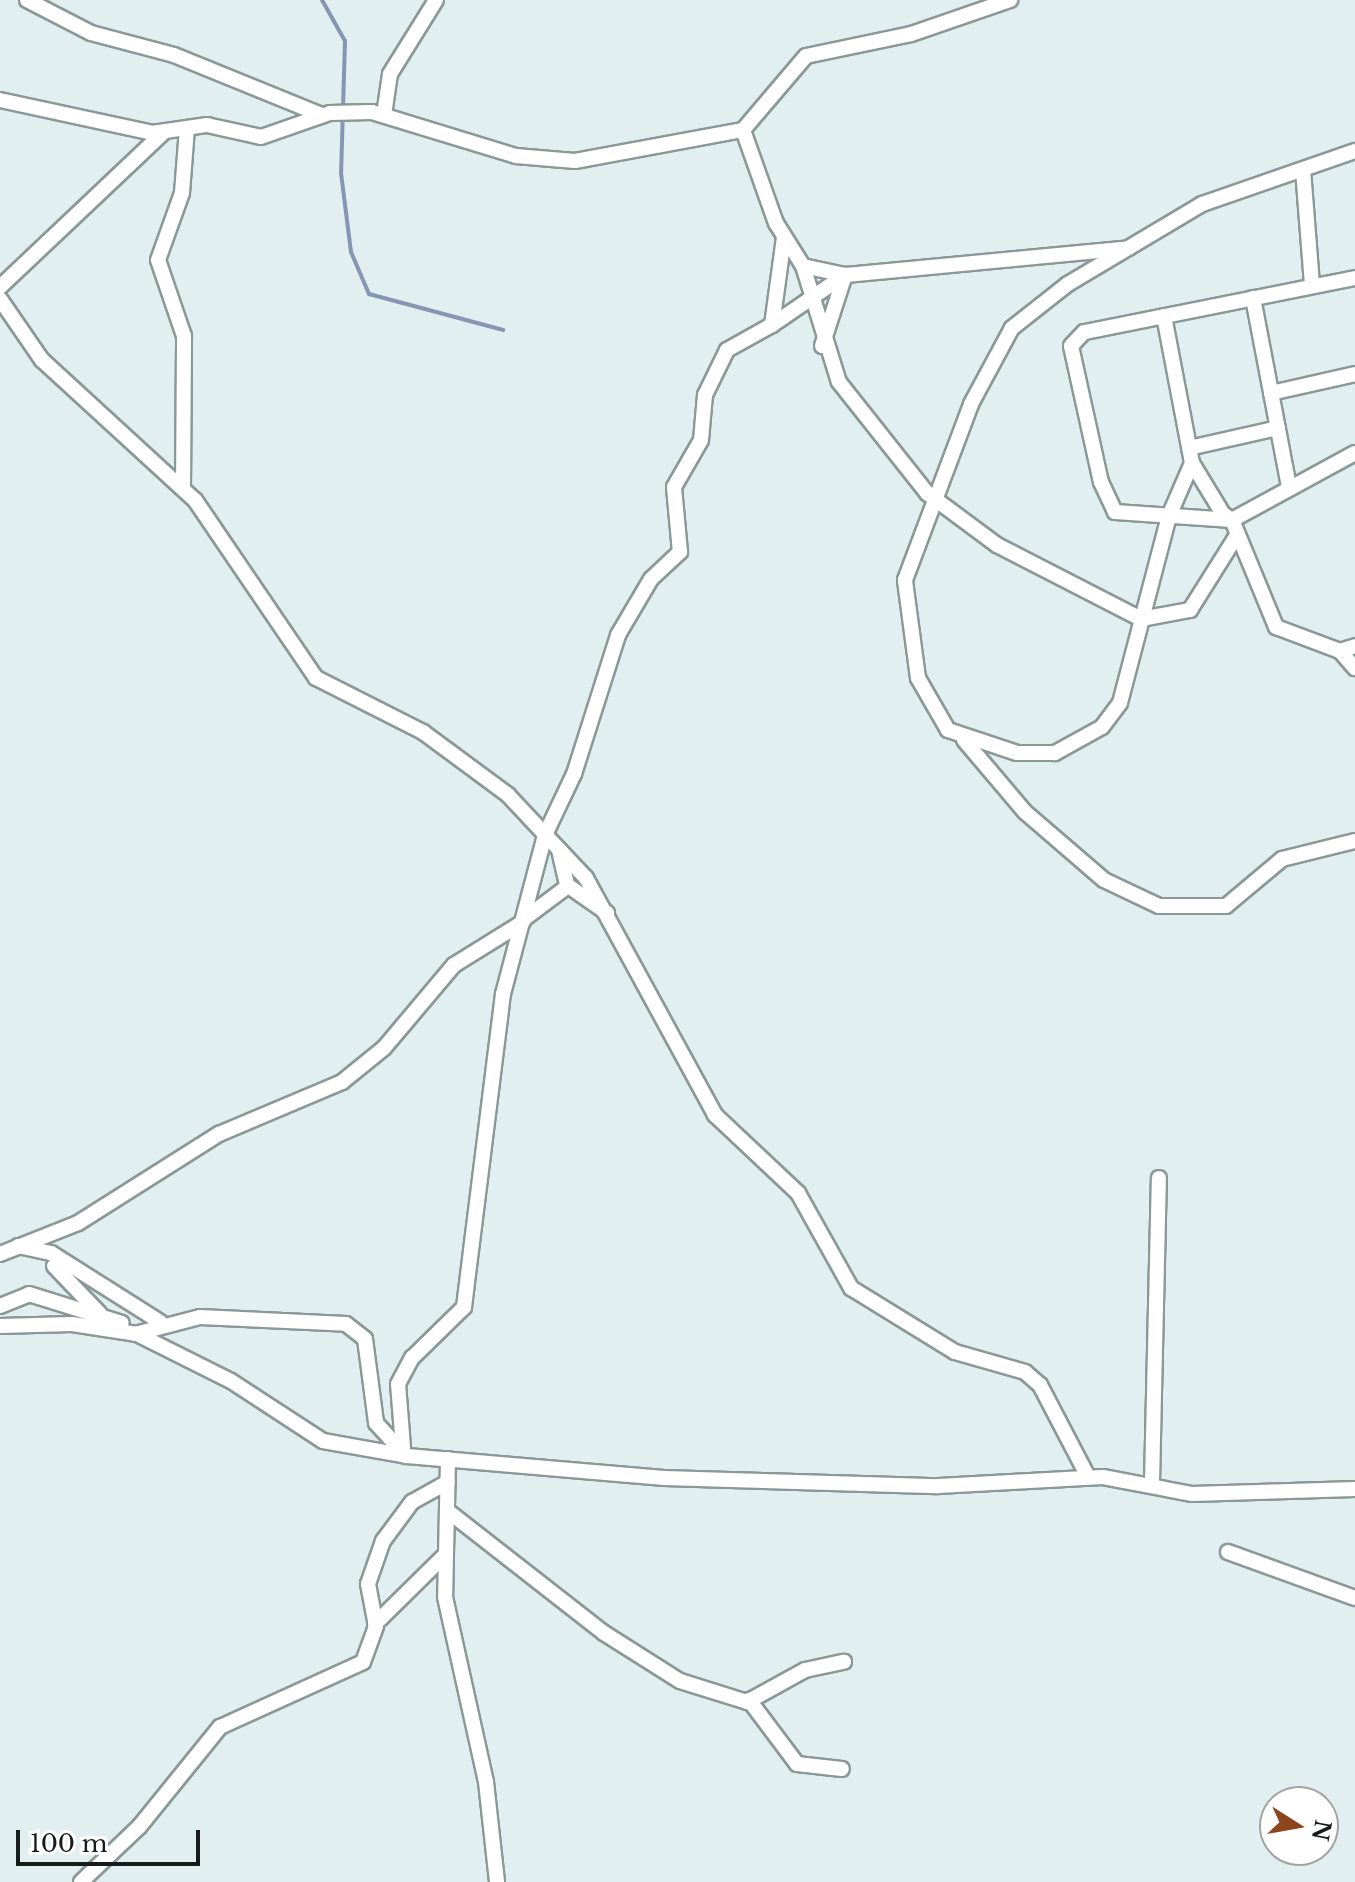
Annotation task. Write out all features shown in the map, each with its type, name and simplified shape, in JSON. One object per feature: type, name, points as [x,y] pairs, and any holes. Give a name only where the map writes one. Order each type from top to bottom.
[{"type":"street","points":[[27,0],[91,33],[174,55],[322,115]]},
{"type":"street","points":[[384,115],[390,74],[436,0]]},
{"type":"street","points":[[0,100],[163,133],[219,126],[261,137],[322,115],[384,115],[540,160],[599,158],[743,130],[806,56],[911,34],[980,5],[1010,0]]},
{"type":"street","points":[[183,488],[184,336],[158,260],[182,193],[187,128]]},
{"type":"street","points":[[743,130],[784,237],[803,266],[822,346],[896,461],[936,499],[997,545],[1141,619],[1190,610],[1237,535]]},
{"type":"street","points":[[0,287],[163,133]]},
{"type":"street","points":[[1355,151],[1202,204],[1134,248],[1068,284],[1012,328],[986,370],[905,580],[909,625],[931,711],[964,740],[1025,812],[1104,880],[1159,906],[1226,906],[1282,859],[1355,841]]},
{"type":"street","points":[[1303,170],[1312,284]]},
{"type":"street","points":[[772,325],[784,237]]},
{"type":"street","points":[[803,266],[845,275],[1134,248]]},
{"type":"street","points":[[405,1452],[398,1384],[412,1358],[464,1307],[486,1102],[545,835],[574,774],[618,635],[651,579],[680,552],[674,487],[701,440],[705,395],[727,350],[811,303],[845,275]]},
{"type":"street","points":[[822,346],[845,275]]},
{"type":"street","points":[[1355,278],[1312,284],[1084,332],[1071,346],[1107,503],[1127,515],[1232,520],[1289,486],[1355,453]]},
{"type":"street","points":[[1253,298],[1289,486]]},
{"type":"street","points":[[0,299],[42,360],[183,488],[316,678],[405,718],[508,795],[559,850],[607,913],[715,1115],[798,1193],[851,1288],[955,1352],[1025,1372],[1040,1385],[1088,1477]]},
{"type":"street","points":[[1164,316],[1191,455],[1214,506],[1232,520],[1276,627],[1348,648],[1355,668]]},
{"type":"street","points":[[1271,393],[1355,374]]},
{"type":"street","points":[[1191,455],[1278,428]]},
{"type":"street","points":[[964,740],[1017,753],[1081,745],[1120,703],[1169,516],[1191,455]]},
{"type":"street","points":[[559,850],[568,886],[607,913]]},
{"type":"street","points":[[0,1254],[78,1223],[219,1134],[342,1082],[384,1048],[454,965],[524,921],[568,886]]},
{"type":"street","points":[[1152,1482],[1159,1178]]},
{"type":"street","points":[[16,1246],[40,1250],[147,1328],[323,1441],[448,1459],[840,1483],[1088,1477],[1152,1482],[1192,1494],[1355,1489]]},
{"type":"street","points":[[40,1250],[100,1315]]},
{"type":"street","points":[[0,1306],[29,1294],[147,1328]]},
{"type":"street","points":[[0,1326],[72,1324],[147,1328],[346,1324],[365,1339],[376,1423],[386,1441],[405,1452]]},
{"type":"street","points":[[448,1459],[445,1597],[486,1782],[497,1882]]},
{"type":"street","points":[[81,1882],[139,1827],[220,1727],[349,1672],[372,1646],[375,1624],[368,1584],[383,1541],[412,1502],[448,1482]]},
{"type":"street","points":[[449,1512],[604,1633],[680,1681],[749,1700],[797,1764],[842,1769]]},
{"type":"street","points":[[1228,1552],[1355,1598]]},
{"type":"street","points":[[375,1624],[446,1555]]},
{"type":"street","points":[[749,1700],[805,1670],[844,1662]]},
{"type":"waterway","points":[[322,0],[345,41],[341,173],[351,252],[369,294],[503,330]]}]
